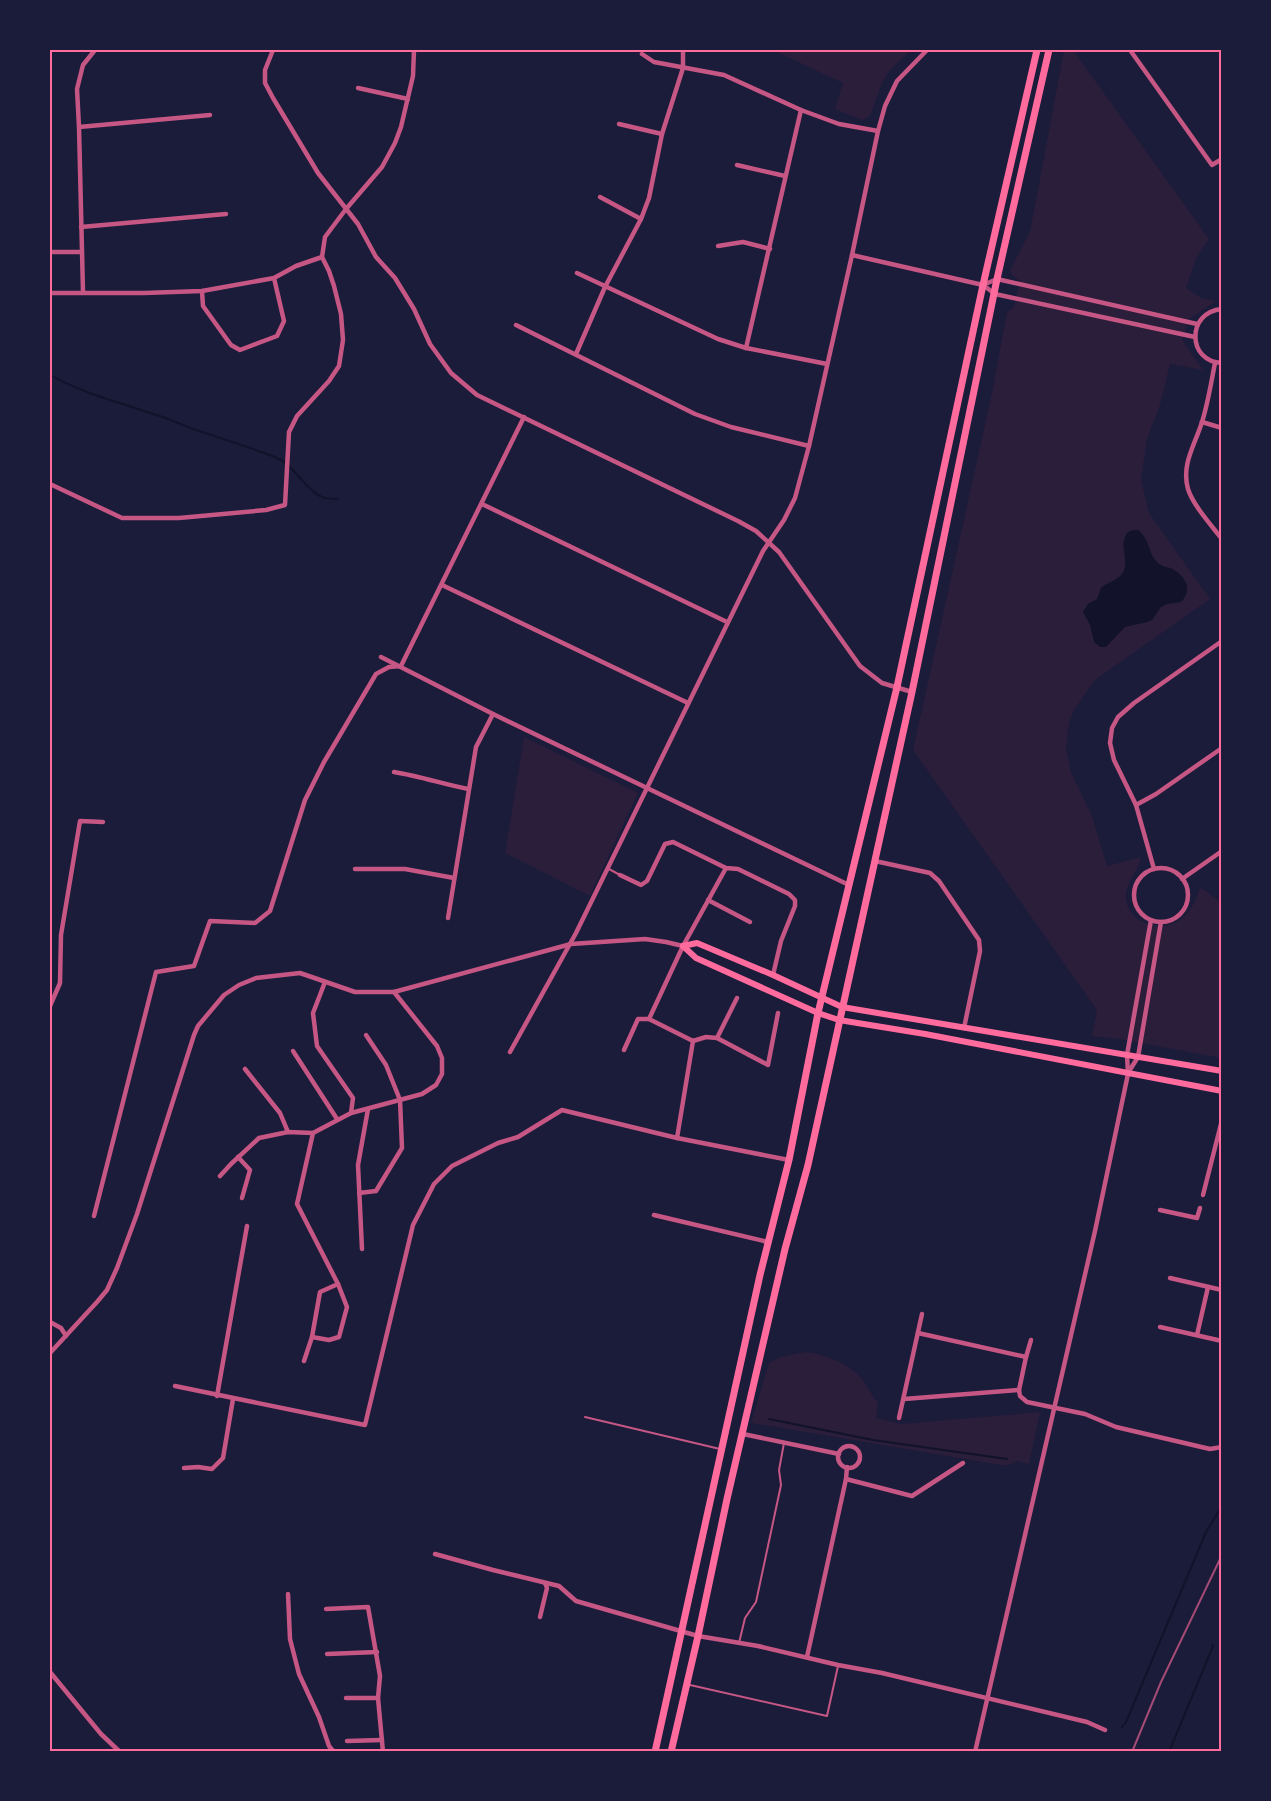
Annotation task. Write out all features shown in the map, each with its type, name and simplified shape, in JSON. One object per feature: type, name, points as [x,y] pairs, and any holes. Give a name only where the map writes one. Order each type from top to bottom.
[{"type":"main road","points":[[654,1752],[768,1242],[789,1160],[818,1013],[897,687],[983,285],[1037,50]]},
{"type":"main road","points":[[671,1752],[785,1249],[808,1166],[912,692],[997,279],[1049,50]]},
{"type":"main road","points":[[683,946],[697,943],[842,1007],[1221,1071]]},
{"type":"main road","points":[[683,946],[696,958],[818,1013],[839,1020],[925,1034],[1221,1091]]},
{"type":"street","points":[[83,292],[80,127],[77,89],[83,64],[95,50]]},
{"type":"street","points":[[273,50],[265,70],[265,83],[273,98],[318,173],[358,224],[376,257],[395,278],[414,309],[430,344],[451,373],[477,395],[756,531],[779,552],[860,666],[882,683],[912,692]]},
{"type":"street","points":[[50,484],[122,518],[179,518],[266,510],[285,505],[289,432],[297,416],[329,381],[339,366],[343,340],[341,314],[329,271],[322,257],[325,237],[386,161],[402,127],[413,76],[414,50]]},
{"type":"street","points":[[576,354],[649,198],[662,134],[683,68],[683,50]]},
{"type":"street","points":[[510,1053],[571,944],[727,622],[795,498],[809,446],[885,106],[897,81],[927,50]]},
{"type":"street","points":[[1130,50],[1212,165],[1221,159]]},
{"type":"street","points":[[642,54],[654,63],[724,75],[801,110],[839,124],[878,131]]},
{"type":"street","points":[[358,88],[408,99]]},
{"type":"street","points":[[746,348],[801,110]]},
{"type":"street","points":[[80,127],[210,115]]},
{"type":"street","points":[[619,124],[662,134]]},
{"type":"street","points":[[737,165],[785,176]]},
{"type":"street","points":[[600,197],[641,219]]},
{"type":"street","points":[[81,227],[226,214]]},
{"type":"street","points":[[718,246],[743,242],[770,249]]},
{"type":"street","points":[[50,252],[81,252]]},
{"type":"street","points":[[852,255],[983,285],[994,294],[1195,337]]},
{"type":"street","points":[[50,293],[202,291],[274,278],[296,266],[322,257]]},
{"type":"street","points":[[578,273],[718,339],[746,348],[826,364]]},
{"type":"street","points":[[202,291],[203,306],[231,345],[240,350],[277,336],[284,321],[274,278]]},
{"type":"street","points":[[983,285],[997,279],[1197,324]]},
{"type":"street","points":[[1221,309],[1209,312],[1197,324],[1195,337],[1197,348],[1205,358],[1218,363],[1185,473],[1192,498],[1221,540]]},
{"type":"street","points":[[516,325],[695,414],[731,427],[809,446]]},
{"type":"street","points":[[401,666],[524,417]]},
{"type":"street","points":[[1202,422],[1221,428]]},
{"type":"street","points":[[482,504],[727,622]]},
{"type":"street","points":[[442,585],[688,703]]},
{"type":"street","points":[[1154,869],[1136,806],[1114,760],[1110,743],[1112,728],[1118,717],[1134,703],[1221,641]]},
{"type":"street","points":[[381,657],[493,714],[849,885]]},
{"type":"street","points":[[94,1216],[156,972],[194,966],[210,921],[255,923],[270,911],[305,800],[324,762],[376,674],[389,667],[401,666]]},
{"type":"street","points":[[448,918],[476,747],[493,714]]},
{"type":"street","points":[[1136,806],[1221,748]]},
{"type":"street","points":[[394,772],[468,789]]},
{"type":"street","points":[[50,1006],[60,983],[61,935],[80,821],[103,822]]},
{"type":"street","points":[[620,874],[640,885],[647,881],[665,844],[673,842],[726,868],[738,869],[789,894],[795,900],[795,906],[781,941],[773,975]]},
{"type":"street","points":[[1182,879],[1221,851]]},
{"type":"street","points":[[874,861],[930,873],[939,881],[979,940],[980,951],[964,1028]]},
{"type":"street","points":[[355,868],[405,869],[454,878]]},
{"type":"street","points":[[649,1019],[683,946],[726,868]]},
{"type":"street","points":[[1154,869],[1170,870],[1182,879],[1187,890],[1185,906],[1174,918],[1161,922],[1151,920],[1139,910],[1134,895],[1140,878],[1154,869]]},
{"type":"street","points":[[708,900],[750,922]]},
{"type":"street","points":[[975,1752],[1095,1231],[1128,1074],[1127,1055],[1151,920]]},
{"type":"street","points":[[1128,1074],[1138,1057],[1161,922]]},
{"type":"street","points":[[50,1353],[98,1302],[106,1290],[117,1268],[137,1214],[191,1042],[198,1026],[224,996],[239,985],[256,978],[300,973],[355,992],[394,992],[571,944],[645,939],[683,946]]},
{"type":"street","points":[[326,982],[313,1013],[317,1046],[353,1098],[351,1113]]},
{"type":"street","points":[[220,1176],[259,1138],[288,1132],[313,1133],[351,1113],[422,1094],[436,1085],[442,1074],[442,1058],[437,1046],[394,992]]},
{"type":"street","points":[[717,1038],[737,998]]},
{"type":"street","points":[[624,1050],[638,1019],[649,1019],[693,1041],[706,1036],[717,1038],[768,1065],[778,1013]]},
{"type":"street","points":[[359,1193],[376,1191],[402,1148],[400,1100],[386,1065],[366,1035]]},
{"type":"street","points":[[677,1138],[693,1041]]},
{"type":"street","points":[[293,1051],[337,1119]]},
{"type":"street","points":[[245,1069],[279,1113],[288,1132]]},
{"type":"street","points":[[362,1249],[358,1165],[368,1109]]},
{"type":"street","points":[[175,1386],[365,1425],[413,1225],[434,1184],[452,1166],[498,1143],[518,1137],[562,1110],[677,1138],[789,1160]]},
{"type":"street","points":[[1203,1195],[1221,1120]]},
{"type":"street","points":[[312,1337],[330,1340],[339,1338],[347,1307],[338,1284],[297,1204],[313,1133]]},
{"type":"street","points":[[238,1157],[250,1170],[242,1198]]},
{"type":"street","points":[[1160,1210],[1197,1218],[1200,1208]]},
{"type":"street","points":[[654,1215],[768,1242]]},
{"type":"street","points":[[217,1396],[247,1226]]},
{"type":"street","points":[[1170,1278],[1221,1290]]},
{"type":"street","points":[[304,1361],[312,1337],[320,1292],[338,1284]]},
{"type":"street","points":[[1197,1335],[1208,1287]]},
{"type":"street","points":[[899,1418],[922,1314]]},
{"type":"street","points":[[50,1322],[61,1328],[66,1336]]},
{"type":"street","points":[[1160,1327],[1221,1341]]},
{"type":"street","points":[[918,1333],[1026,1358]]},
{"type":"street","points":[[1032,1340],[1019,1390],[1020,1396],[1027,1402],[1085,1414],[1116,1427],[1210,1449],[1221,1447]]},
{"type":"street","points":[[904,1399],[1019,1390]]},
{"type":"street","points":[[184,1468],[212,1469],[223,1458],[233,1399]]},
{"type":"street","points":[[743,1434],[839,1454]]},
{"type":"street","points":[[848,1446],[858,1451],[860,1458],[858,1463],[852,1467],[846,1467],[840,1461],[839,1454],[848,1446]]},
{"type":"street","points":[[846,1479],[912,1496],[963,1464]]},
{"type":"street","points":[[807,1657],[846,1479],[846,1467]]},
{"type":"street","points":[[435,1554],[559,1586],[576,1601],[681,1632],[882,1673],[1087,1722],[1105,1730]]},
{"type":"street","points":[[540,1617],[548,1588],[545,1582]]},
{"type":"street","points":[[288,1594],[290,1639],[299,1674],[319,1717],[329,1746],[334,1752]]},
{"type":"street","points":[[326,1609],[368,1607],[380,1676],[378,1698],[382,1752]]},
{"type":"street","points":[[327,1654],[377,1652]]},
{"type":"street","points":[[50,1672],[101,1734],[120,1752]]},
{"type":"street","points":[[345,1698],[378,1698]]},
{"type":"street","points":[[347,1742],[382,1740]]},
{"type":"lane","points":[[609,869],[620,874]]},
{"type":"lane","points":[[585,1417],[722,1450]]},
{"type":"lane","points":[[739,1644],[745,1618],[756,1602],[781,1485],[779,1470],[784,1443]]},
{"type":"lane","points":[[687,1684],[827,1716],[838,1665]]},
{"type":"shaded area","points":[[773,50],[911,50],[889,71],[870,116],[862,120],[835,109],[843,83]]},
{"type":"shaded area","points":[[1064,50],[1073,50],[1209,239],[1196,258],[1186,288],[1201,298],[1216,301],[1189,319],[1182,340],[1203,370],[1170,364],[1160,405],[1147,439],[1141,480],[1149,513],[1210,599],[1095,680],[1074,710],[1069,723],[1066,748],[1071,772],[1092,816],[1107,866],[1141,857],[1126,894],[1128,908],[1135,917],[1142,922],[1156,925],[1174,923],[1187,913],[1200,888],[1221,901],[1221,1058],[1092,1036],[1097,1010],[913,750],[992,393],[1007,312],[1014,307],[1020,281],[1012,275],[1010,270],[1030,232]]},
{"type":"shaded area","points":[[1133,530],[1138,530],[1142,534],[1158,563],[1184,578],[1187,592],[1181,602],[1161,607],[1152,620],[1125,627],[1106,647],[1100,647],[1094,642],[1090,625],[1083,612],[1088,604],[1097,599],[1101,588],[1122,574],[1125,564],[1125,537]]},
{"type":"shaded area","points":[[524,737],[638,793],[590,896],[505,853]]},
{"type":"shaded area","points":[[806,1352],[837,1361],[856,1373],[878,1403],[876,1418],[901,1424],[1040,1412],[1029,1464],[1017,1461],[1007,1466],[751,1423],[769,1363],[780,1357]]},
{"type":"waterway","points":[[50,375],[87,392],[275,457],[288,465],[314,492],[324,498],[338,499]]},
{"type":"waterway","points":[[769,1419],[873,1440],[1007,1459]]},
{"type":"waterway","points":[[1122,1727],[1206,1532],[1222,1506]]},
{"type":"waterway","points":[[1169,1752],[1212,1645]]},
{"type":"railway","points":[[1132,1752],[1161,1682],[1222,1555]]}]
